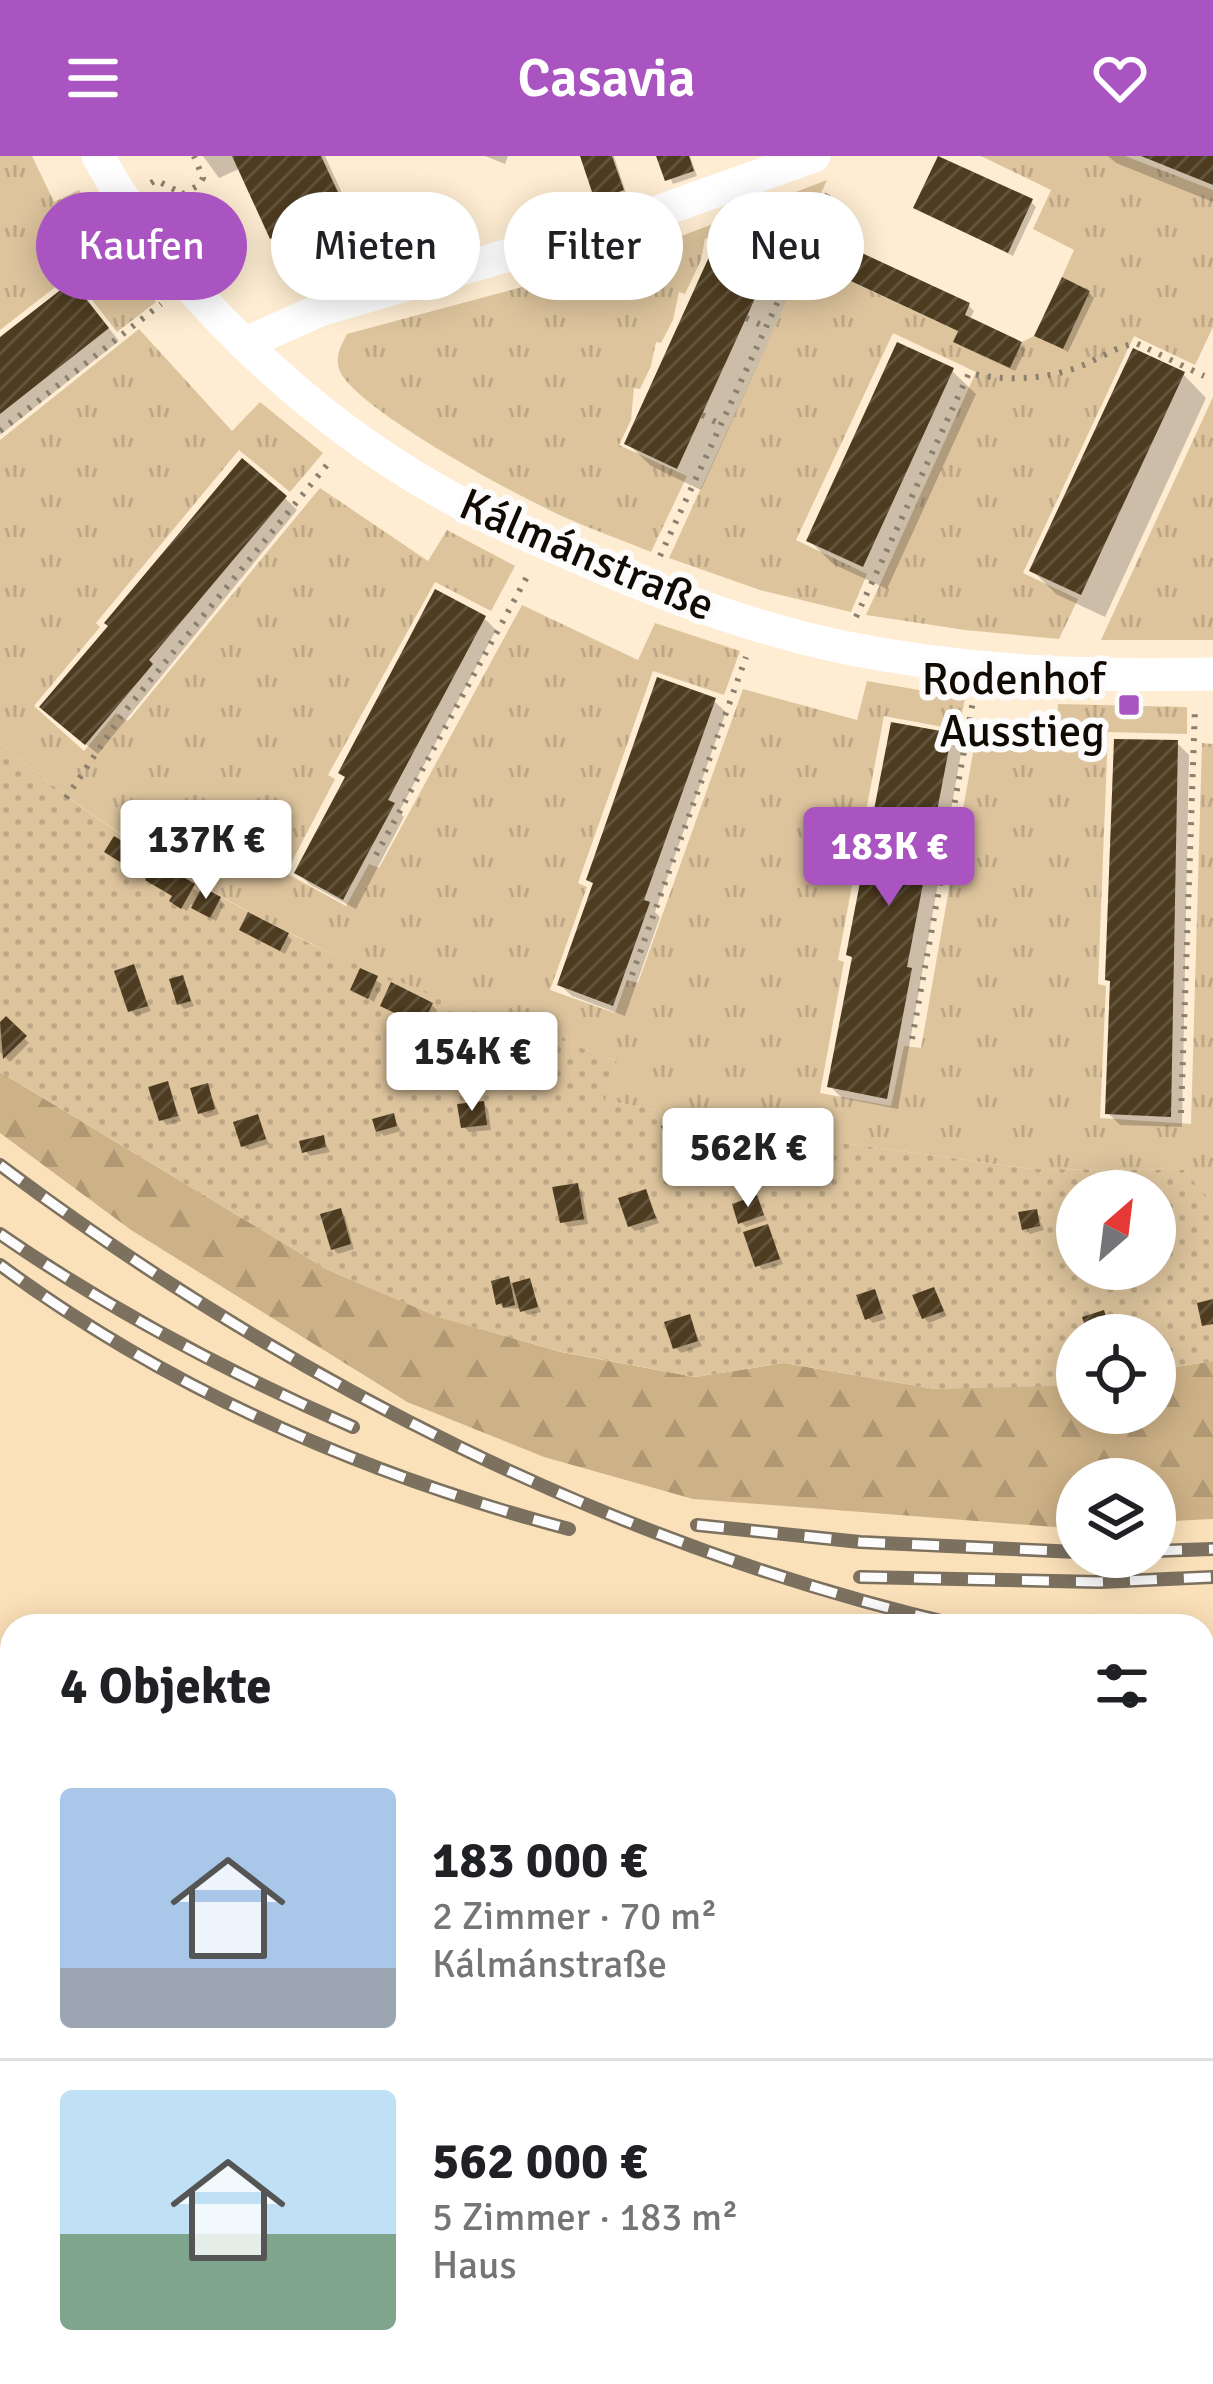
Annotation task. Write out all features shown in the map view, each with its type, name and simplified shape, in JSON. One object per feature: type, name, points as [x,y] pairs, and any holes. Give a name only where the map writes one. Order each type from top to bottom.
[{"type":"street","name":"Kálmánstraße","points":[[98,156],[119,192]]},
{"type":"street","points":[[244,344],[320,310],[824,167]]},
{"type":"street","name":"Kálmánstraße","points":[[203,300],[244,344],[352,434],[434,489],[646,587],[757,625],[842,647],[980,668],[1204,675]]},
{"type":"path","points":[[156,180],[183,194],[199,185],[203,178],[194,156]]},
{"type":"path","points":[[646,587],[766,327],[824,167]]},
{"type":"path","points":[[0,431],[166,300]]},
{"type":"path","points":[[746,318],[766,327]]},
{"type":"path","points":[[842,647],[969,374],[1033,378],[1072,369],[1136,343],[1204,376]]},
{"type":"path","points":[[702,415],[721,424]]},
{"type":"path","points":[[66,798],[121,716],[352,434]]},
{"type":"path","points":[[376,855],[545,543]]},
{"type":"path","points":[[632,975],[757,625]]},
{"type":"path","points":[[911,1040],[980,668]]},
{"type":"path","points":[[1181,1113],[1204,675]]},
{"type":"shaded area","points":[[0,1133],[131,1230],[406,1402],[545,1457],[693,1499],[1056,1525],[1056,1578],[1176,1578],[1176,1521],[1213,1519],[1213,1614],[0,1614]]},
{"type":"green space","points":[[0,156],[32,156],[49,192],[36,192],[39,300],[0,330]]},
{"type":"green space","points":[[981,156],[1125,156],[1213,190],[1213,327],[1195,365],[1134,336],[1023,573],[1078,599],[1059,639],[866,615],[976,372],[893,333],[796,540],[867,574],[851,612],[760,590],[669,558],[787,300],[864,300],[864,288],[958,331],[953,342],[1010,368],[1022,342],[1034,336],[1063,349],[1090,291],[1062,277],[1074,250],[1033,229],[1051,190]]},
{"type":"green space","points":[[827,180],[822,192],[796,192]]},
{"type":"green space","points":[[707,226],[701,260],[685,294],[683,293],[683,235]]},
{"type":"green space","points":[[504,292],[504,300],[677,300],[673,320],[661,343],[656,342],[640,389],[634,388],[631,420],[619,445],[687,476],[651,552],[575,522],[478,472],[373,406],[339,369],[338,355],[347,334]]},
{"type":"green space","points":[[92,300],[155,300],[156,302],[117,332]]},
{"type":"green space","points":[[139,329],[232,431],[260,402],[323,453],[290,492],[239,450],[96,623],[100,627],[34,706],[84,751],[116,713],[128,721],[320,488],[428,561],[447,530],[515,566],[491,611],[435,582],[328,775],[335,779],[286,873],[346,906],[369,864],[379,868],[522,605],[638,660],[655,623],[740,651],[724,695],[653,671],[578,883],[587,887],[550,990],[615,1013],[627,980],[638,983],[743,689],[857,720],[867,681],[965,698],[959,730],[884,716],[838,960],[844,962],[820,1093],[891,1106],[904,1046],[921,1048],[976,736],[1055,744],[1058,704],[1187,707],[1187,734],[1108,732],[1098,984],[1106,986],[1100,1118],[1191,1124],[1202,743],[1213,744],[1213,1204],[1184,1170],[1031,1169],[793,1136],[604,1100],[617,1061],[402,983],[289,933],[118,832],[38,774],[0,743],[0,440]]},
{"type":"green space","points":[[1213,397],[1213,640],[1101,640]]},
{"type":"green space","points":[[0,743],[159,860],[289,933],[403,983],[617,1061],[605,1100],[793,1136],[1031,1169],[1184,1170],[1213,1204],[1213,1361],[1176,1367],[1176,1314],[1056,1314],[1056,1386],[935,1389],[784,1363],[695,1377],[562,1352],[438,1317],[328,1270],[0,1072]]},
{"type":"green space","points":[[0,1072],[328,1270],[439,1317],[561,1352],[695,1377],[784,1363],[935,1389],[1056,1384],[1056,1434],[1176,1434],[1176,1367],[1213,1361],[1213,1519],[1176,1521],[1176,1458],[1056,1458],[1055,1527],[693,1499],[544,1457],[407,1402],[131,1230],[0,1133]]},
{"type":"building","points":[[232,156],[321,156],[338,192],[271,192],[270,239]]},
{"type":"building","points":[[580,156],[612,156],[624,190],[592,192]]},
{"type":"building","points":[[656,156],[689,156],[694,171],[665,181]]},
{"type":"building","points":[[938,156],[1033,199],[1008,253],[913,208]]},
{"type":"building","points":[[1141,156],[1213,156],[1213,185]]},
{"type":"building","points":[[864,254],[970,303],[965,315],[1022,342],[1010,368],[953,342],[958,331],[864,287]]},
{"type":"building","points":[[707,261],[707,300],[754,300],[677,469],[624,444]]},
{"type":"building","points":[[1062,277],[1090,291],[1063,349],[1034,336]]},
{"type":"building","points":[[48,300],[87,300],[109,328],[0,414],[0,337]]},
{"type":"building","points":[[897,342],[954,368],[863,567],[806,541]]},
{"type":"building","points":[[1133,348],[1185,372],[1081,595],[1029,571]]},
{"type":"building","points":[[242,458],[287,496],[149,660],[153,664],[85,745],[39,707]]},
{"type":"building","points":[[435,589],[486,616],[388,800],[395,803],[343,900],[294,873],[345,777],[338,773]]},
{"type":"building","points":[[657,677],[716,698],[644,900],[650,902],[613,1006],[557,985],[593,883],[586,880]]},
{"type":"building","points":[[891,722],[952,733],[887,1099],[827,1087],[852,957],[846,955]]},
{"type":"building","points":[[1114,739],[1178,740],[1171,1117],[1105,1114]]},
{"type":"building","points":[[114,836],[143,854],[133,870],[104,852]]},
{"type":"building","points":[[157,861],[195,884],[181,909],[169,901],[172,896],[145,880]]},
{"type":"building","points":[[202,887],[221,897],[210,918],[191,908]]},
{"type":"building","points":[[248,912],[289,933],[280,951],[239,930]]},
{"type":"building","points":[[134,964],[148,1006],[128,1012],[114,971]]},
{"type":"building","points":[[360,968],[378,976],[368,999],[350,990]]},
{"type":"building","points":[[183,975],[191,1001],[177,1005],[169,979]]},
{"type":"building","points":[[391,982],[433,1003],[422,1026],[380,1006]]},
{"type":"building","points":[[6,1016],[27,1036],[3,1059],[0,1022]]},
{"type":"building","points":[[529,1036],[548,1043],[538,1071],[519,1065]]},
{"type":"building","points":[[168,1081],[178,1116],[159,1121],[148,1087]]},
{"type":"building","points":[[208,1083],[215,1109],[198,1114],[190,1088]]},
{"type":"building","points":[[484,1101],[487,1125],[461,1128],[457,1104]]},
{"type":"building","points":[[394,1113],[397,1126],[376,1132],[372,1119]]},
{"type":"building","points":[[258,1114],[266,1139],[241,1147],[233,1122]]},
{"type":"building","points":[[681,1119],[691,1145],[671,1152],[661,1126]]},
{"type":"building","points":[[324,1135],[326,1147],[302,1153],[299,1141]]},
{"type":"building","points":[[578,1183],[584,1219],[560,1223],[552,1187]]},
{"type":"building","points":[[646,1189],[656,1218],[628,1227],[618,1198]]},
{"type":"building","points":[[757,1195],[764,1215],[738,1224],[732,1204]]},
{"type":"building","points":[[341,1208],[351,1244],[331,1250],[320,1214]]},
{"type":"building","points":[[1037,1209],[1040,1226],[1022,1230],[1018,1212]]},
{"type":"building","points":[[768,1224],[780,1259],[755,1267],[743,1232]]},
{"type":"building","points":[[509,1276],[515,1305],[503,1308],[502,1303],[496,1305],[491,1281]]},
{"type":"building","points":[[530,1278],[538,1307],[520,1312],[512,1283]]},
{"type":"building","points":[[934,1287],[944,1311],[922,1319],[912,1295]]},
{"type":"building","points":[[875,1289],[883,1313],[865,1320],[856,1295]]},
{"type":"building","points":[[1213,1299],[1213,1324],[1202,1326],[1197,1303]]},
{"type":"building","points":[[690,1314],[698,1341],[673,1349],[664,1322]]},
{"type":"railway","points":[[0,1165],[222,1316],[457,1446],[580,1502],[705,1551],[916,1614]]},
{"type":"railway","points":[[0,1234],[172,1339],[353,1427]]},
{"type":"railway","points":[[0,1265],[132,1352],[272,1424],[418,1483],[569,1529]]},
{"type":"railway","points":[[697,1525],[860,1542],[1056,1551]]},
{"type":"railway","points":[[1176,1550],[1213,1549]]},
{"type":"railway","points":[[860,1577],[1100,1582],[1213,1577]]},
{"type":"place","name":"Rodenhof Ausstieg","points":[[1129,705]]}]
